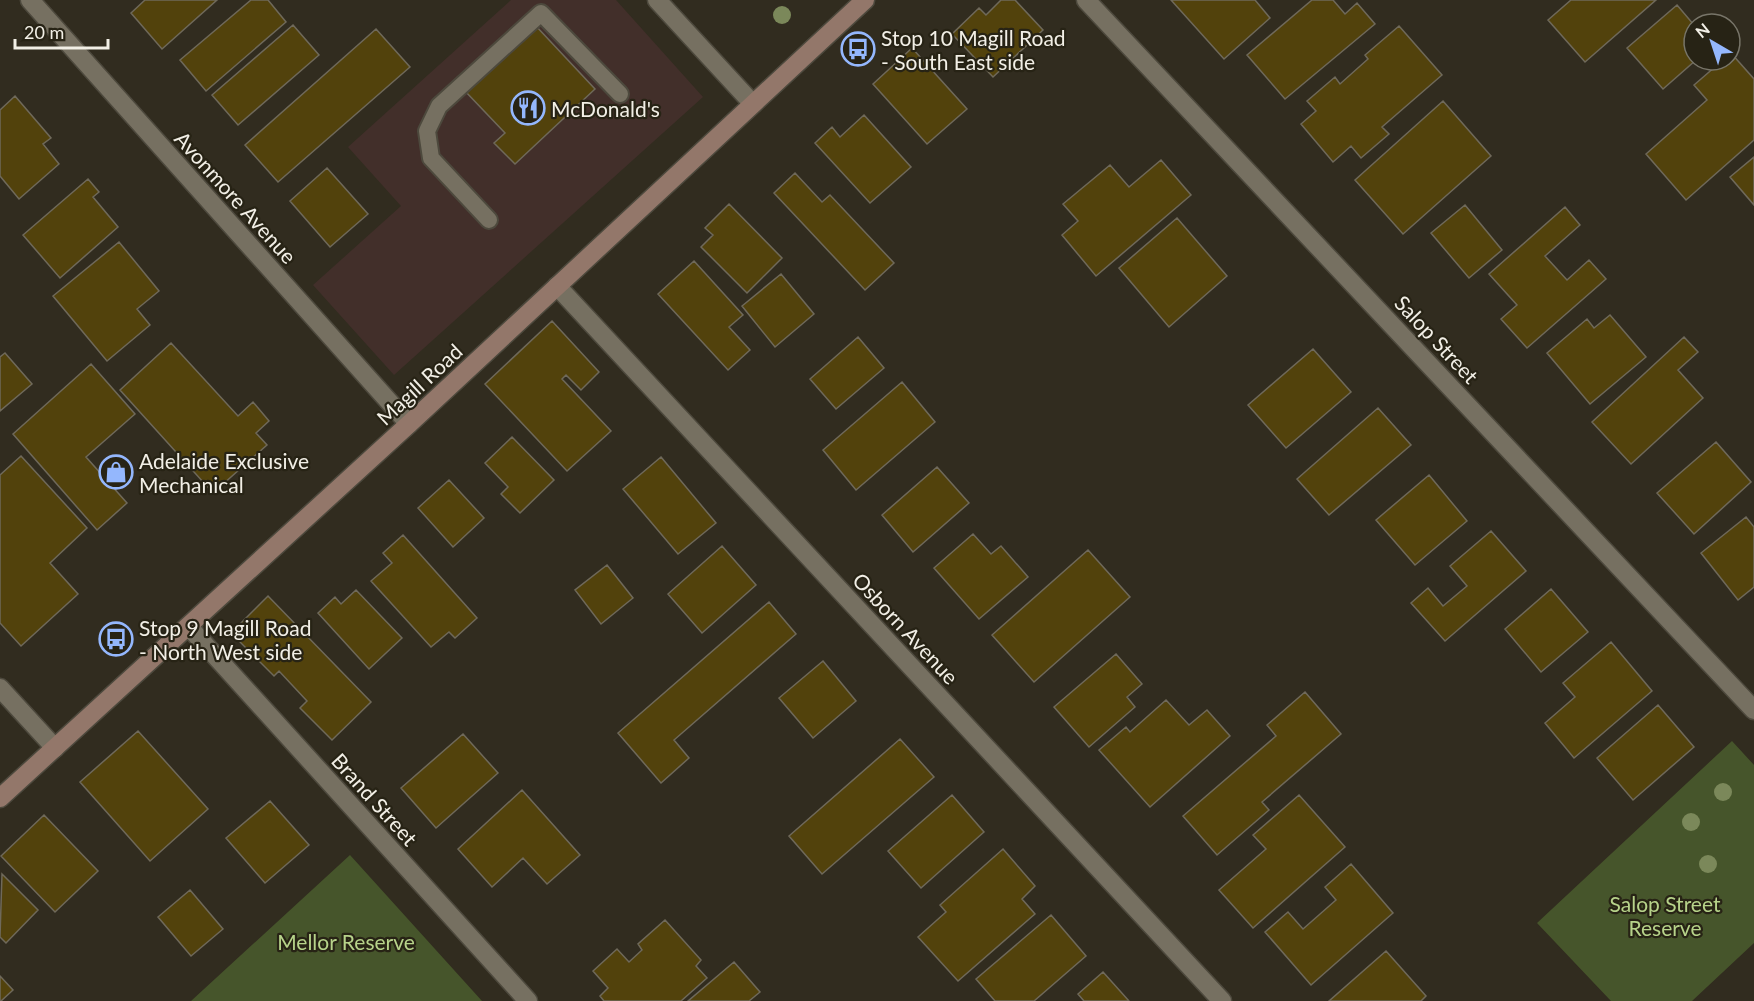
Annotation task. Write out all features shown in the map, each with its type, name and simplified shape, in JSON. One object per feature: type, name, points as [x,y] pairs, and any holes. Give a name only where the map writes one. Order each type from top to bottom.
[{"type":"main road","name":"Magill Road","points":[[0,798],[189,627],[865,0]]},
{"type":"street","name":"Avonmore Avenue","points":[[30,0],[409,424]]},
{"type":"street","points":[[657,0],[753,104]]},
{"type":"street","name":"Salop Street","points":[[1086,0],[1754,710]]},
{"type":"street","name":"Osborn Avenue","points":[[557,286],[1222,1001]]},
{"type":"street","name":"Brand Street","points":[[189,627],[528,1001]]},
{"type":"street","points":[[0,688],[55,748]]},
{"type":"lane","points":[[489,220],[431,158],[427,131],[439,106],[541,13],[620,94]]},
{"type":"shaded area","points":[[511,0],[616,0],[703,97],[394,375],[313,285],[401,206],[348,147]]},
{"type":"green space","name":"Salop Street Reserve","points":[[1732,741],[1754,765],[1754,943],[1692,1001],[1611,1001],[1537,923]]},
{"type":"green space","name":"Mellor Reserve","points":[[350,855],[482,1001],[191,1001]]},
{"type":"building","points":[[145,0],[217,0],[162,49],[131,13]]},
{"type":"building","points":[[251,0],[268,0],[286,22],[206,91],[180,60]]},
{"type":"building","points":[[1001,0],[1015,0],[1043,30],[993,77],[952,34],[979,8],[986,15]]},
{"type":"building","points":[[1171,0],[1255,0],[1270,18],[1224,59]]},
{"type":"building","points":[[1312,0],[1333,0],[1345,14],[1357,3],[1375,24],[1285,99],[1247,55]]},
{"type":"building","points":[[1571,0],[1656,0],[1585,62],[1548,20]]},
{"type":"building","points":[[1677,5],[1683,12],[1682,72],[1663,89],[1627,48]]},
{"type":"building","points":[[293,25],[319,55],[238,125],[212,95]]},
{"type":"building","name":"McDonald's","points":[[535,25],[595,89],[515,164],[494,143],[505,133],[465,91]]},
{"type":"building","points":[[1399,26],[1442,75],[1382,127],[1389,134],[1361,158],[1351,146],[1333,162],[1301,124],[1316,111],[1307,101],[1335,77],[1340,84],[1368,59],[1365,55]]},
{"type":"building","points":[[376,29],[410,67],[278,182],[245,145]]},
{"type":"building","points":[[912,48],[967,109],[927,144],[873,84]]},
{"type":"building","points":[[1742,65],[1754,79],[1754,140],[1686,200],[1646,154],[1707,100],[1694,85],[1709,72],[1742,72]]},
{"type":"building","points":[[15,96],[51,138],[43,144],[59,164],[19,199],[0,176],[0,110]]},
{"type":"building","points":[[1443,101],[1491,156],[1403,234],[1355,180]]},
{"type":"building","points":[[864,115],[911,167],[870,203],[815,143],[832,127],[840,137]]},
{"type":"building","points":[[1754,157],[1754,205],[1730,177]]},
{"type":"building","points":[[1161,160],[1191,195],[1096,276],[1062,235],[1078,221],[1063,204],[1110,165],[1129,187]]},
{"type":"building","points":[[327,168],[368,214],[330,247],[290,201]]},
{"type":"building","points":[[795,173],[822,202],[830,195],[894,263],[865,290],[774,193]]},
{"type":"building","points":[[88,179],[99,192],[93,197],[118,227],[60,278],[23,235]]},
{"type":"building","points":[[729,204],[782,258],[747,293],[701,247],[713,235],[705,228]]},
{"type":"building","points":[[1465,205],[1502,250],[1469,278],[1431,233]]},
{"type":"building","points":[[1565,207],[1580,225],[1545,256],[1567,280],[1589,260],[1606,279],[1527,348],[1501,319],[1517,305],[1489,274]]},
{"type":"building","points":[[1177,218],[1227,276],[1169,327],[1119,268]]},
{"type":"building","points":[[119,242],[159,291],[137,309],[150,325],[107,361],[53,296]]},
{"type":"building","points":[[694,261],[743,315],[729,327],[750,350],[728,370],[658,294]]},
{"type":"building","points":[[781,274],[814,314],[775,347],[742,306]]},
{"type":"building","points":[[1610,315],[1646,357],[1590,404],[1547,353],[1587,319],[1594,328]]},
{"type":"building","points":[[552,321],[599,372],[581,390],[566,375],[562,379],[611,431],[567,471],[485,384]]},
{"type":"building","points":[[858,337],[884,368],[836,409],[810,379]]},
{"type":"building","points":[[1684,337],[1698,352],[1678,370],[1703,398],[1631,464],[1592,422]]},
{"type":"building","points":[[171,343],[238,416],[253,402],[269,421],[256,433],[267,445],[213,493],[120,390]]},
{"type":"building","points":[[1313,349],[1351,392],[1286,448],[1248,405]]},
{"type":"building","points":[[5,353],[32,384],[0,411],[0,357]]},
{"type":"building","points":[[91,364],[135,414],[86,457],[127,503],[97,530],[13,434]]},
{"type":"building","points":[[902,382],[935,422],[856,490],[823,450]]},
{"type":"building","points":[[1378,408],[1411,445],[1329,515],[1297,479]]},
{"type":"building","points":[[512,437],[554,480],[520,513],[501,494],[508,487],[485,463]]},
{"type":"building","points":[[1716,442],[1751,482],[1694,534],[1657,493]]},
{"type":"building","points":[[21,456],[87,528],[50,563],[78,594],[21,646],[0,623],[0,475]]},
{"type":"building","points":[[661,457],[716,523],[678,554],[623,489]]},
{"type":"building","points":[[937,467],[969,503],[913,552],[882,515]]},
{"type":"building","points":[[1429,475],[1467,521],[1415,565],[1376,520]]},
{"type":"building","points":[[449,480],[484,518],[453,547],[418,508]]},
{"type":"building","points":[[1746,517],[1754,527],[1754,587],[1738,600],[1701,553]]},
{"type":"building","points":[[1491,531],[1526,571],[1445,641],[1411,603],[1428,588],[1443,606],[1467,586],[1450,566]]},
{"type":"building","points":[[973,534],[991,554],[1001,546],[1028,577],[979,619],[934,568]]},
{"type":"building","points":[[403,535],[477,618],[455,638],[449,632],[431,647],[371,581],[392,563],[383,553]]},
{"type":"building","points":[[722,546],[756,585],[702,633],[668,594]]},
{"type":"building","points":[[1088,550],[1130,597],[1034,682],[992,635]]},
{"type":"building","points":[[607,565],[633,598],[601,624],[575,590]]},
{"type":"building","points":[[1551,589],[1588,632],[1541,672],[1505,629]]},
{"type":"building","points":[[356,590],[402,638],[369,669],[318,613],[335,597],[341,604]]},
{"type":"building","points":[[268,596],[371,702],[332,740],[300,708],[307,701],[279,671],[274,676],[237,639],[236,628]]},
{"type":"building","points":[[769,602],[796,634],[674,740],[689,758],[661,783],[618,733]]},
{"type":"building","points":[[1611,642],[1652,691],[1574,758],[1545,723],[1575,697],[1563,683]]},
{"type":"building","points":[[1116,654],[1142,684],[1127,697],[1135,707],[1089,747],[1054,707]]},
{"type":"building","points":[[823,661],[856,701],[813,738],[779,698]]},
{"type":"building","points":[[1305,692],[1341,734],[1262,802],[1269,810],[1217,855],[1183,816],[1276,736],[1267,725]]},
{"type":"building","points":[[1166,700],[1189,725],[1207,710],[1230,736],[1150,807],[1099,750],[1126,727],[1130,732]]},
{"type":"building","points":[[1658,705],[1694,747],[1633,800],[1597,758]]},
{"type":"building","points":[[138,731],[208,809],[150,861],[80,782]]},
{"type":"building","points":[[463,734],[498,773],[436,828],[401,788]]},
{"type":"building","points":[[900,739],[934,777],[822,874],[789,836]]},
{"type":"building","points":[[522,790],[580,855],[547,884],[523,858],[492,887],[458,849]]},
{"type":"building","points":[[952,795],[984,832],[921,888],[888,851]]},
{"type":"building","points":[[1299,795],[1345,847],[1253,928],[1219,890],[1266,849],[1253,835]]},
{"type":"building","points":[[270,801],[309,845],[265,883],[226,838]]},
{"type":"building","points":[[44,815],[98,871],[55,912],[1,856]]},
{"type":"building","points":[[1003,849],[1035,886],[1022,899],[1035,914],[958,981],[918,937],[946,912],[940,905]]},
{"type":"building","points":[[1351,864],[1393,913],[1311,985],[1265,932],[1288,912],[1303,929],[1336,900],[1325,887]]},
{"type":"building","points":[[2,874],[38,910],[6,943],[0,937]]},
{"type":"building","points":[[190,890],[223,929],[191,956],[158,917]]},
{"type":"building","points":[[1051,915],[1086,956],[1034,1001],[995,1001],[976,979]]},
{"type":"building","points":[[665,920],[701,960],[696,966],[707,978],[681,1001],[604,1001],[600,996],[608,988],[593,971],[617,949],[629,962],[642,950],[638,944]]},
{"type":"building","points":[[1386,951],[1426,996],[1421,1001],[1329,1001]]},
{"type":"building","points":[[734,962],[760,992],[749,1001],[688,1001]]},
{"type":"building","points":[[1103,972],[1129,1001],[1084,1001],[1078,994]]},
{"type":"building","points":[[0,976],[13,990],[1,1001],[0,1001]]},
{"type":"place","name":"Stop 10 Magill Road - South East side","points":[[858,49]]},
{"type":"place","name":"McDonald's","points":[[528,108]]},
{"type":"place","name":"Adelaide Exclusive Mechanical","points":[[116,472]]},
{"type":"place","name":"Stop 9 Magill Road - North West side","points":[[116,639]]}]
